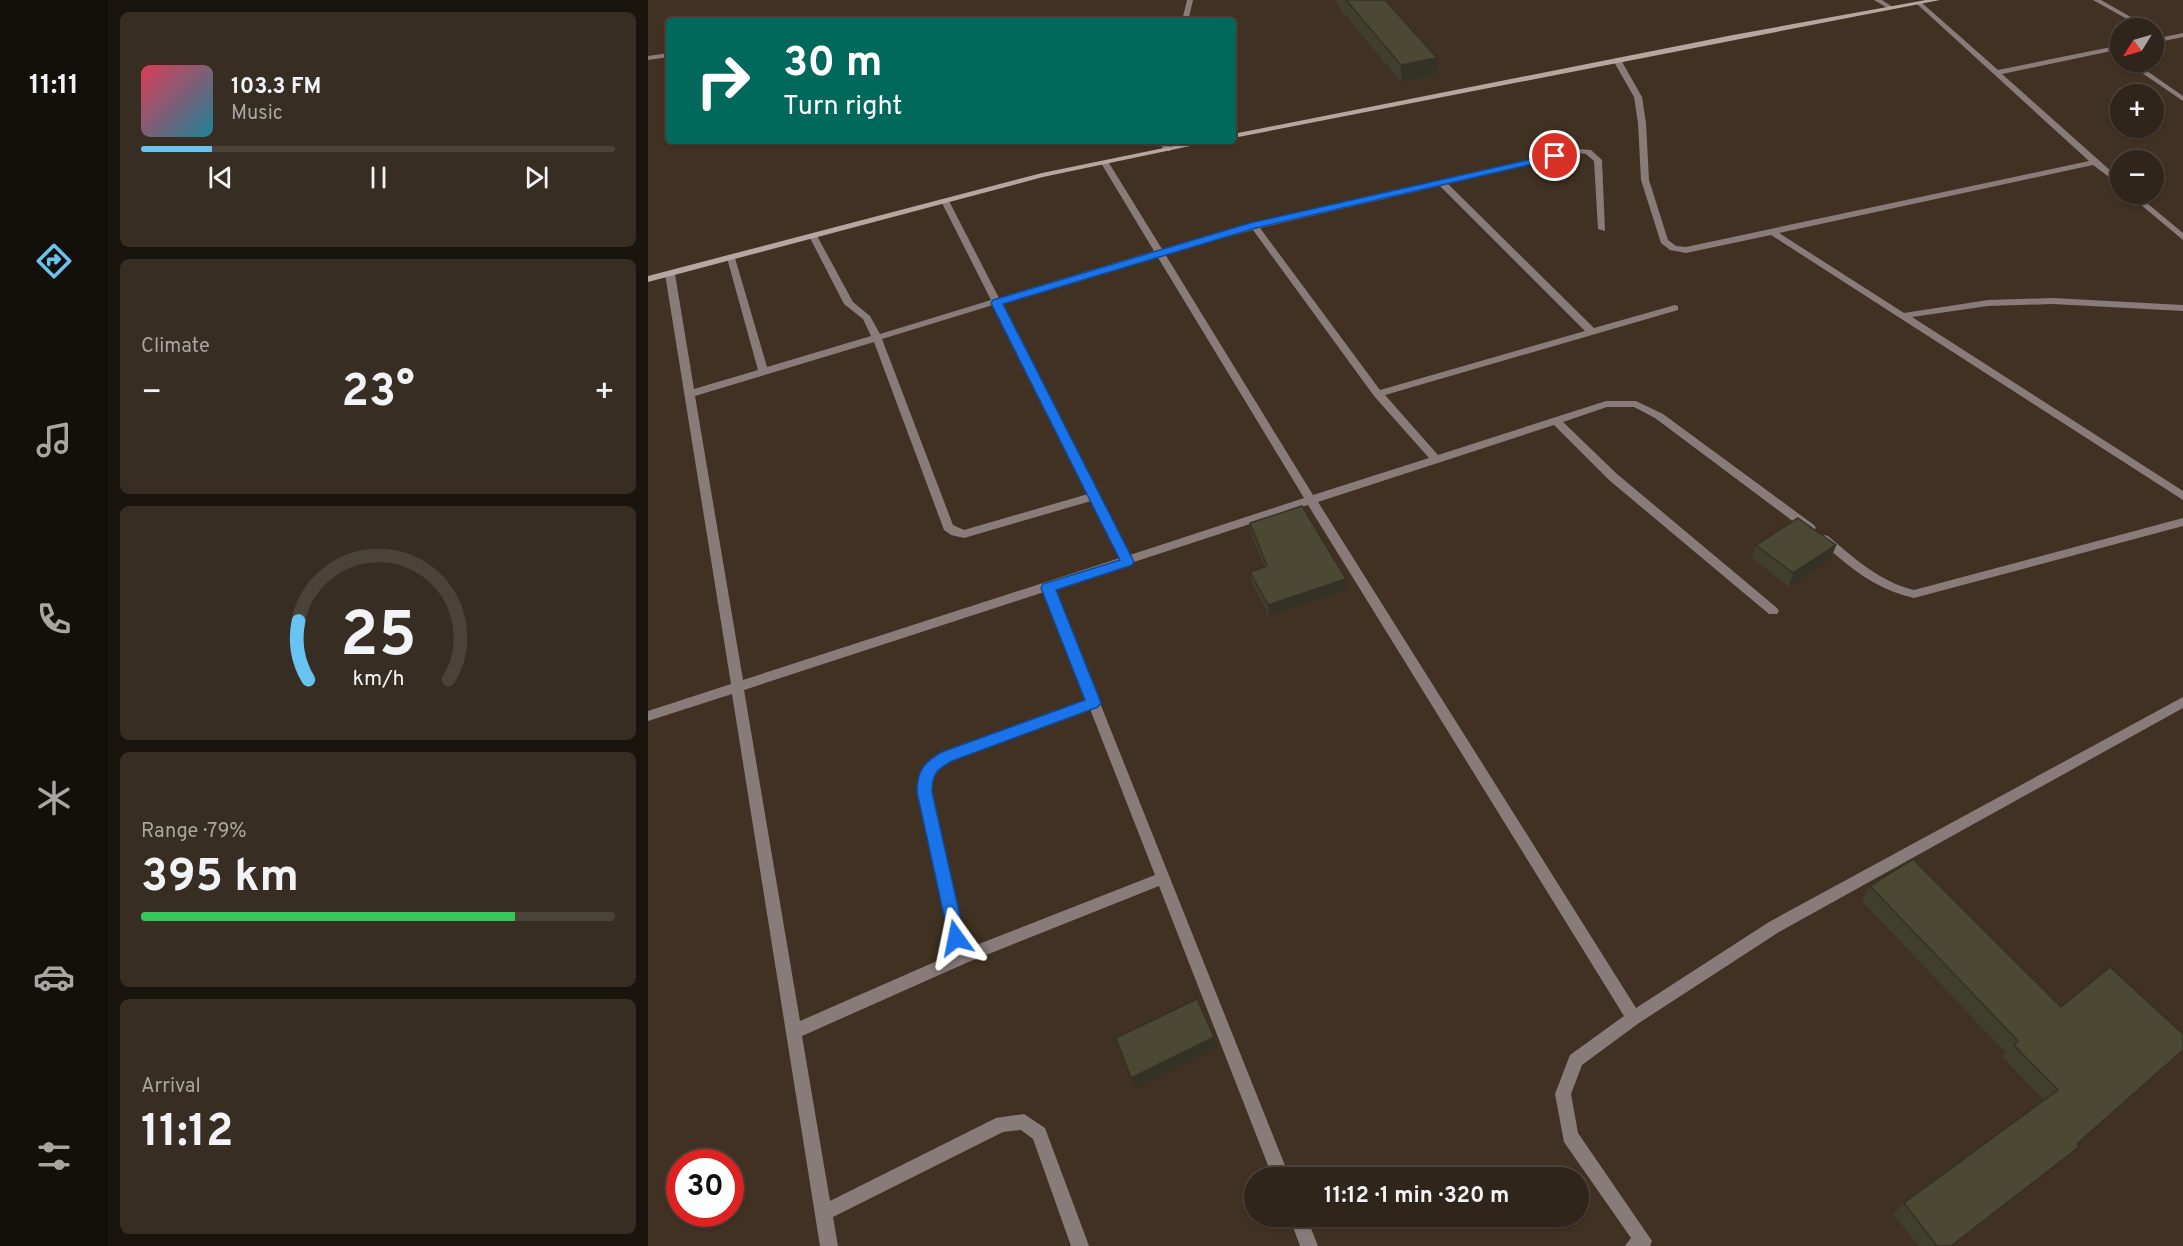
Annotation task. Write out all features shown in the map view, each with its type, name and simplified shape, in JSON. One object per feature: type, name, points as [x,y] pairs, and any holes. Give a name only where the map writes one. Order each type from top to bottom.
[{"type":"street","points":[[1186,18],[1190,0]]},
{"type":"street","points":[[1877,0],[1891,8]]},
{"type":"street","points":[[1236,135],[1936,0]]},
{"type":"street","points":[[2096,0],[2129,18]]},
{"type":"street","points":[[1919,3],[2110,175]]},
{"type":"street","points":[[2165,39],[2183,35]]},
{"type":"street","points":[[1996,73],[2110,49]]},
{"type":"street","points":[[648,58],[666,55]]},
{"type":"street","points":[[1617,60],[1638,97],[1646,180],[1664,241],[1673,248],[1686,250],[2095,162]]},
{"type":"street","points":[[2144,72],[2183,99]]},
{"type":"street","points":[[648,279],[1042,175],[1105,163],[1165,145]]},
{"type":"street","points":[[689,394],[1254,225],[1578,151],[1588,152],[1598,160],[1602,229]]},
{"type":"street","points":[[1105,163],[1312,502],[1634,1018]]},
{"type":"street","points":[[1441,182],[1592,332]]},
{"type":"street","points":[[945,201],[1128,562]]},
{"type":"street","points":[[2144,204],[2183,237]]},
{"type":"street","points":[[1254,225],[1378,394],[1437,460]]},
{"type":"street","points":[[1772,232],[2183,495]]},
{"type":"street","points":[[813,236],[849,304],[867,318],[877,338],[948,527],[964,534],[1095,495]]},
{"type":"street","points":[[731,258],[763,372]]},
{"type":"street","points":[[670,274],[828,1246]]},
{"type":"street","points":[[1902,315],[1988,303],[2053,300],[2183,308]]},
{"type":"street","points":[[1378,394],[1675,308]]},
{"type":"street","points":[[648,716],[1128,562],[1606,404],[1636,404],[1659,416],[1779,504],[1873,579],[1897,591],[1914,594],[2183,522]]},
{"type":"street","points":[[1556,421],[1622,485],[1773,611]]},
{"type":"street","points":[[1048,588],[1278,1167]]},
{"type":"street","points":[[1642,1244],[1570,1136],[1563,1094],[1576,1060],[1634,1018],[1774,927],[2183,702]]},
{"type":"street","points":[[961,958],[924,792],[924,777],[933,764],[947,756],[1093,703]]},
{"type":"street","points":[[793,1032],[961,958],[1163,878]]},
{"type":"street","points":[[823,1213],[1002,1124],[1024,1122],[1039,1134],[1080,1246]]},
{"type":"street","points":[[1302,1227],[1309,1246]]},
{"type":"building","points":[[1346,0],[1385,0],[1437,58],[1401,65]]},
{"type":"building","points":[[1302,506],[1346,579],[1268,605],[1250,572],[1267,566],[1250,523]]},
{"type":"building","points":[[1798,518],[1836,545],[1793,573],[1756,545]]},
{"type":"building","points":[[1913,859],[2061,1007],[2110,967],[2183,1034],[2183,1050],[2077,1144],[2079,1147],[1951,1246],[1937,1246],[1904,1203],[2058,1090],[2014,1045],[2018,1041],[1870,886]]},
{"type":"building","points":[[1197,999],[1214,1037],[1131,1078],[1116,1038]]},
{"type":"route","points":[[956,938],[924,792],[924,777],[933,764],[947,756],[1093,703],[1048,588],[1128,562],[996,303],[1254,225],[1555,156]]}]
